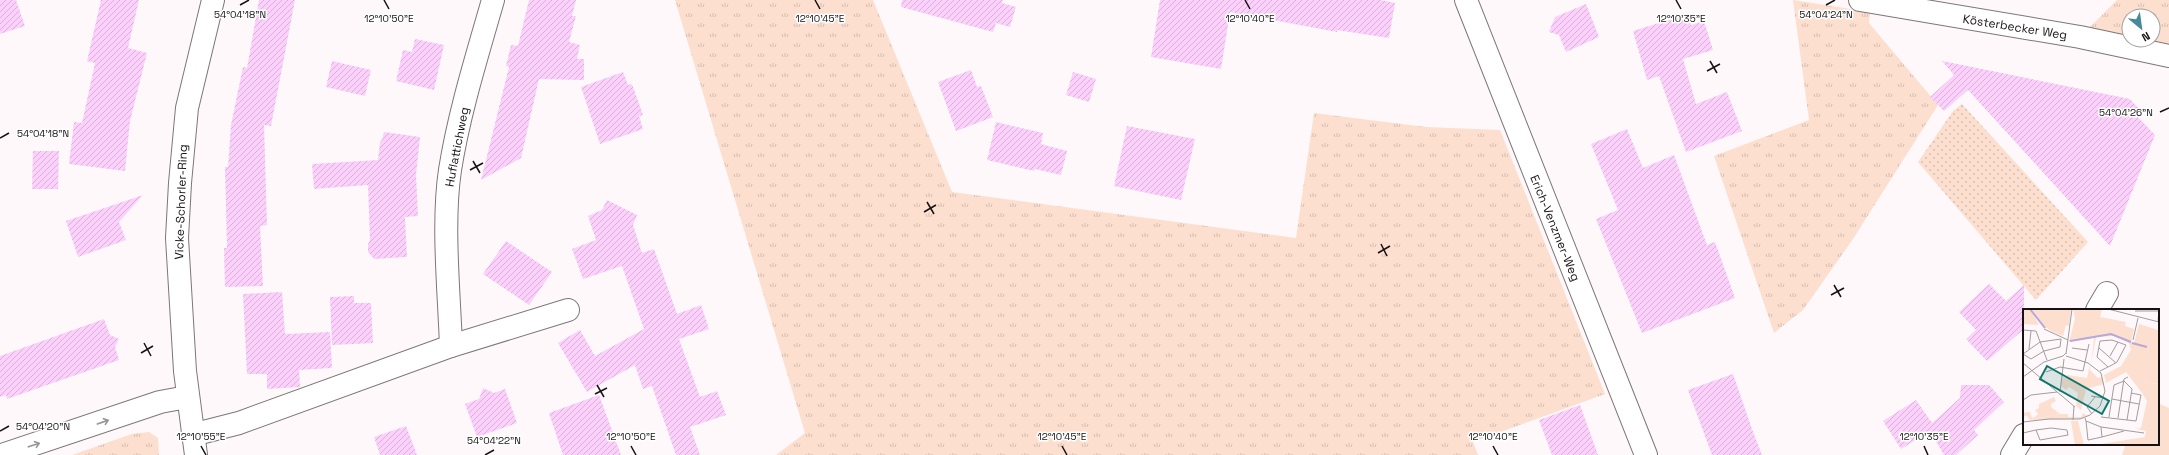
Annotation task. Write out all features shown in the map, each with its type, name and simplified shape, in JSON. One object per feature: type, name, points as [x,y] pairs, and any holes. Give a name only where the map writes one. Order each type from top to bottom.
[{"type":"street","name":"Vicke-Schorler-Ring","points":[[194,445],[187,397],[177,238],[180,183],[187,108],[213,0]]},
{"type":"street","name":"Huflattichweg","points":[[451,346],[447,214],[450,171],[472,70],[494,0]]},
{"type":"street","name":"Erich-Venzmer-Weg","points":[[1466,0],[1646,455]]},
{"type":"street","name":"Kösterbecker Weg","points":[[1860,0],[2080,37],[2169,56]]},
{"type":"street","points":[[194,445],[239,424],[451,346],[568,310]]},
{"type":"street","points":[[2,455],[160,402],[187,397]]},
{"type":"street","points":[[2012,455],[2023,437]]},
{"type":"green space","points":[[675,0],[873,0],[952,192],[1296,238],[1314,113],[1426,127],[1500,130],[1605,394],[1473,442],[1478,455],[776,455],[805,433]]},
{"type":"green space","points":[[1793,0],[1870,12],[1869,23],[1938,105],[1853,239],[1803,310],[1774,333],[1714,156],[1809,120]]},
{"type":"green space","points":[[2117,0],[2169,0],[2169,56],[2132,48],[2161,48],[2161,8],[2121,8],[2121,46],[2080,37]]},
{"type":"green space","points":[[1962,104],[2088,242],[2036,300],[1918,162],[1953,111]]},
{"type":"green space","points":[[2159,403],[2169,408],[2169,455],[2122,455],[2126,445],[2159,445]]},
{"type":"green space","points":[[149,432],[158,438],[159,455],[72,455],[132,434]]},
{"type":"building","points":[[0,0],[16,0],[25,26],[0,34]]},
{"type":"building","points":[[101,0],[139,0],[128,48],[147,53],[130,121],[125,171],[69,164],[74,122],[82,123],[95,63],[87,61]]},
{"type":"building","points":[[259,0],[295,0],[271,126],[264,125],[267,225],[260,226],[263,286],[225,287],[224,248],[227,248],[225,167],[228,167],[231,125],[243,67],[247,68]]},
{"type":"building","points":[[529,0],[576,0],[572,16],[576,16],[569,42],[580,45],[577,59],[584,59],[584,80],[539,79],[521,158],[481,180],[509,67],[506,66],[511,45],[518,46]]},
{"type":"building","points":[[902,0],[1003,0],[1002,3],[1016,7],[1010,27],[996,23],[993,32],[901,7]]},
{"type":"building","points":[[1160,0],[1381,0],[1395,3],[1389,38],[1337,30],[1337,32],[1230,12],[1221,69],[1151,57]]},
{"type":"building","points":[[1586,4],[1599,37],[1566,52],[1559,35],[1549,32],[1555,17]]},
{"type":"building","points":[[1688,14],[1691,25],[1704,21],[1713,50],[1683,59],[1696,104],[1727,92],[1742,131],[1686,152],[1659,76],[1647,80],[1633,31]]},
{"type":"building","points":[[415,39],[444,45],[434,90],[396,81],[403,50],[412,52]]},
{"type":"building","points":[[332,61],[371,70],[365,96],[326,87]]},
{"type":"building","points":[[1942,61],[2130,99],[2143,113],[2138,117],[2155,135],[2110,246],[1968,90],[1944,111],[1930,97],[1954,75]]},
{"type":"building","points":[[971,70],[977,87],[981,86],[993,117],[956,131],[938,82]]},
{"type":"building","points":[[623,72],[628,85],[632,84],[643,115],[639,116],[643,129],[600,144],[581,87]]},
{"type":"building","points":[[1073,72],[1096,79],[1089,102],[1066,95]]},
{"type":"building","points":[[996,122],[1043,133],[1041,144],[1067,151],[1061,175],[1035,169],[1034,171],[987,160]]},
{"type":"building","points":[[1127,126],[1195,139],[1181,200],[1114,186]]},
{"type":"building","points":[[1627,129],[1643,168],[1674,155],[1707,245],[1715,242],[1735,298],[1642,333],[1596,219],[1618,210],[1591,144]]},
{"type":"building","points":[[384,132],[420,137],[416,175],[418,216],[405,217],[407,257],[374,259],[368,252],[368,244],[370,240],[368,185],[314,189],[312,164],[378,160],[380,142]]},
{"type":"building","points":[[33,151],[59,151],[58,189],[32,189]]},
{"type":"building","points":[[143,195],[119,222],[126,240],[78,257],[66,221]]},
{"type":"building","points":[[607,200],[637,215],[633,225],[642,253],[654,249],[677,314],[701,305],[709,329],[679,339],[700,397],[717,391],[726,415],[690,427],[700,455],[676,455],[652,386],[643,389],[635,365],[587,392],[558,343],[580,330],[595,356],[644,329],[622,266],[583,279],[572,249],[596,240],[588,216],[602,210]]},
{"type":"building","points":[[506,241],[552,272],[529,305],[483,274]]},
{"type":"building","points":[[1989,284],[2006,301],[2024,285],[2023,330],[1987,361],[1966,339],[1976,330],[1959,312]]},
{"type":"building","points":[[282,292],[285,334],[330,332],[332,368],[299,370],[300,387],[267,389],[267,374],[247,374],[243,294]]},
{"type":"building","points":[[354,296],[354,303],[371,303],[373,343],[332,345],[330,297]]},
{"type":"building","points":[[104,319],[110,335],[119,339],[115,347],[119,360],[7,399],[6,395],[0,397],[0,356]]},
{"type":"building","points":[[1733,374],[1762,455],[1712,455],[1688,390]]},
{"type":"building","points":[[1961,385],[1989,385],[2004,402],[1974,430],[1978,435],[1956,455],[1944,455],[1930,431],[1901,449],[1883,421],[1916,400],[1932,423],[1960,398]]},
{"type":"building","points":[[483,388],[494,393],[505,389],[517,423],[477,437],[465,404],[479,399]]},
{"type":"building","points":[[599,395],[621,455],[563,455],[549,413]]},
{"type":"building","points":[[1580,405],[1598,455],[1552,455],[1539,420]]},
{"type":"building","points":[[406,426],[417,455],[380,455],[374,437]]}]
